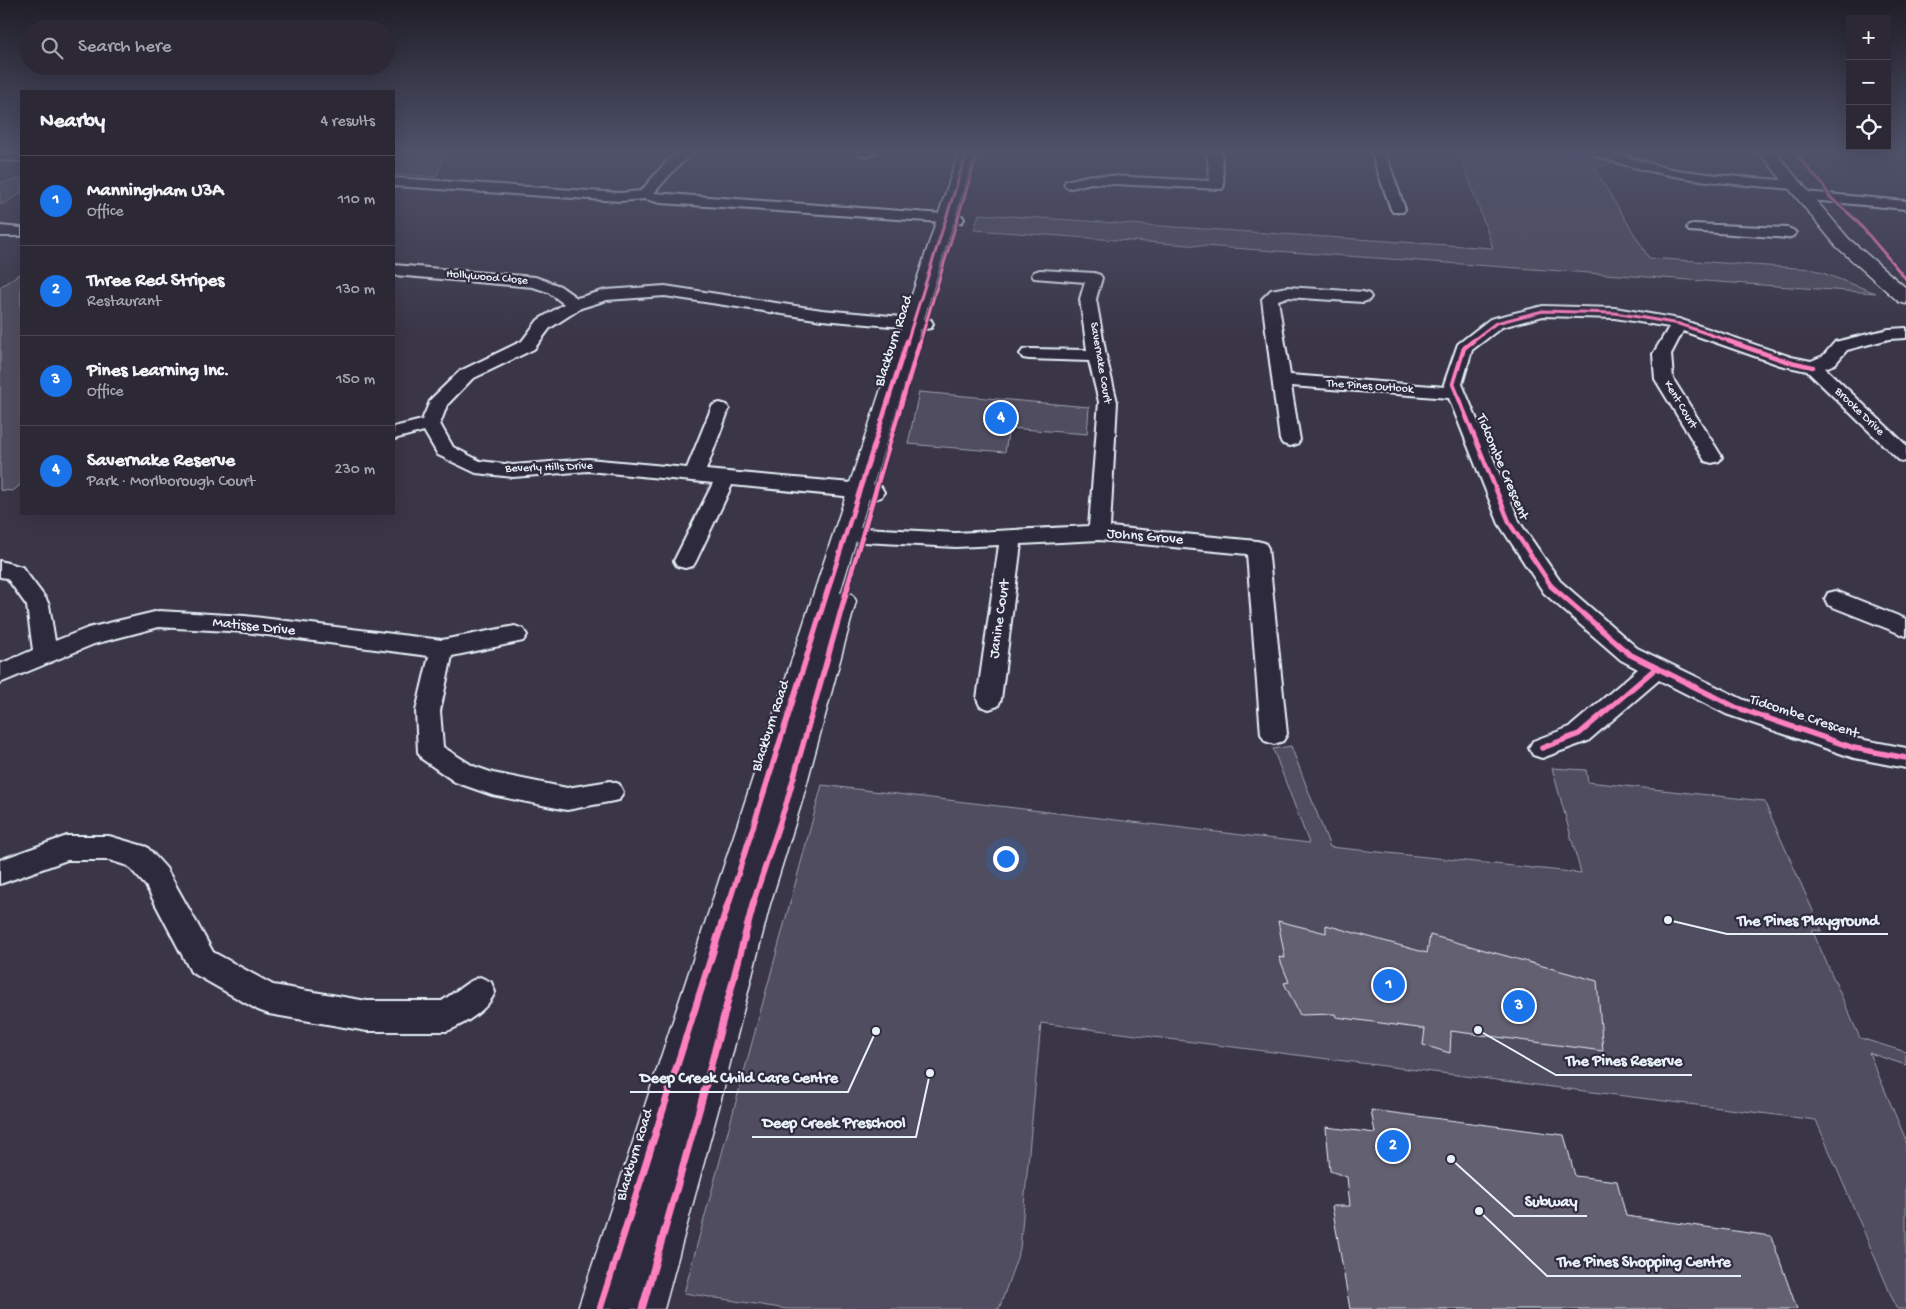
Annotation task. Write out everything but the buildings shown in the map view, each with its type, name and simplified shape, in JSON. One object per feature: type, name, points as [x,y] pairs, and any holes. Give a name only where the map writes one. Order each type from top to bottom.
[{"type":"main road","name":"Blackburn Road","points":[[600,1309],[854,534],[952,213]]},
{"type":"main road","name":"Blackburn Road","points":[[951,219],[953,213]]},
{"type":"main road","points":[[1819,213],[1843,243],[1906,298]]},
{"type":"main road","name":"Blackburn Road","points":[[642,1309],[700,1107],[753,904],[787,801],[854,534]]},
{"type":"street","points":[[864,213],[951,219]]},
{"type":"street","points":[[1694,228],[1788,233]]},
{"type":"street","name":"Hollywood Close","points":[[395,270],[536,282],[554,289],[575,304]]},
{"type":"street","name":"Savernake Court","points":[[1040,275],[1094,278],[1088,299],[1097,356],[1108,402],[1099,533]]},
{"type":"street","points":[[395,433],[430,424],[438,403],[466,375],[528,345],[544,324],[575,304],[606,294],[665,290],[830,316],[918,323]]},
{"type":"street","points":[[1290,440],[1270,299],[1276,293],[1287,292],[1364,297]]},
{"type":"street","name":"Tidcombe Crescent","points":[[1813,367],[1786,361],[1679,324],[1615,312],[1542,311],[1496,323],[1464,348],[1453,384],[1510,524],[1552,587],[1629,654],[1735,707],[1854,748],[1906,758]]},
{"type":"street","name":"Kent Court","points":[[1679,324],[1662,354],[1664,379],[1712,458]]},
{"type":"street","points":[[1813,367],[1829,360],[1841,346],[1889,334],[1906,333]]},
{"type":"street","points":[[1028,354],[1097,356]]},
{"type":"street","name":"Brooke Drive","points":[[1813,367],[1906,456]]},
{"type":"street","name":"The Pines Outlook","points":[[1282,380],[1457,393]]},
{"type":"street","points":[[694,476],[720,409]]},
{"type":"street","name":"Beverly Hills Drive","points":[[430,424],[445,451],[476,467],[513,471],[588,465],[867,492]]},
{"type":"street","points":[[684,561],[725,479]]},
{"type":"street","name":"Johns Grove","points":[[854,534],[955,540],[1099,533],[1257,548],[1274,734]]},
{"type":"street","name":"Janine Court","points":[[989,699],[1011,538]]},
{"type":"street","points":[[0,569],[14,572],[38,605],[45,654]]},
{"type":"street","points":[[1836,599],[1906,628]]},
{"type":"street","name":"Matisse Drive","points":[[0,674],[88,637],[159,619],[245,624],[442,649],[515,635]]},
{"type":"street","points":[[442,649],[428,711],[431,752],[464,774],[492,784],[567,799],[610,792]]},
{"type":"street","points":[[1542,748],[1579,734],[1656,668]]},
{"type":"street","points":[[0,872],[67,848],[109,848],[137,856],[156,877],[202,962],[269,999],[367,1016],[447,1016],[480,992]]},
{"type":"shaded area","points":[[1481,213],[1622,213],[1649,258],[1812,269],[1876,293],[974,230],[979,214],[1493,248]]},
{"type":"shaded area","points":[[20,274],[20,485],[13,491],[0,490],[0,287]]},
{"type":"shaded area","points":[[919,392],[1089,407],[1087,434],[1009,428],[1005,452],[908,444]]},
{"type":"shaded area","points":[[1291,746],[1330,847],[1581,873],[1552,768],[1586,770],[1588,782],[1764,801],[1822,931],[1812,930],[1860,1038],[1906,1052],[1906,1065],[1869,1053],[1906,1140],[1906,1309],[1897,1309],[1816,1120],[1041,1023],[1020,1249],[999,1309],[787,1309],[684,1293],[822,785],[1309,843],[1273,749]]},
{"type":"cycle path","points":[[600,1309],[948,213]]},
{"type":"cycle path","points":[[642,1309],[700,1107],[753,904],[787,801],[874,492],[959,213]]},
{"type":"cycle path","points":[[1849,213],[1906,279]]},
{"type":"cycle path","points":[[1813,367],[1786,361],[1679,324],[1615,313],[1543,311],[1496,323],[1464,348],[1453,384],[1510,524],[1552,587],[1629,654],[1735,707],[1854,748],[1906,758]]},
{"type":"cycle path","points":[[1542,748],[1579,734],[1656,668]]},
{"type":"place","name":"Savernake Reserve","points":[[1001,418]]},
{"type":"place","name":"The Pines Playground","points":[[1668,920]]},
{"type":"place","name":"Manningham U3A","points":[[1389,985]]},
{"type":"place","name":"Pines Learning Inc.","points":[[1519,1006]]},
{"type":"place","name":"The Pines Reserve","points":[[1478,1030]]},
{"type":"place","name":"Deep Creek Child Care Centre","points":[[876,1031]]},
{"type":"place","name":"Deep Creek Preschool","points":[[930,1073]]},
{"type":"place","name":"Three Red Stripes","points":[[1393,1146]]},
{"type":"place","name":"Subway","points":[[1451,1159]]},
{"type":"place","name":"The Pines Shopping Centre","points":[[1479,1211]]}]
